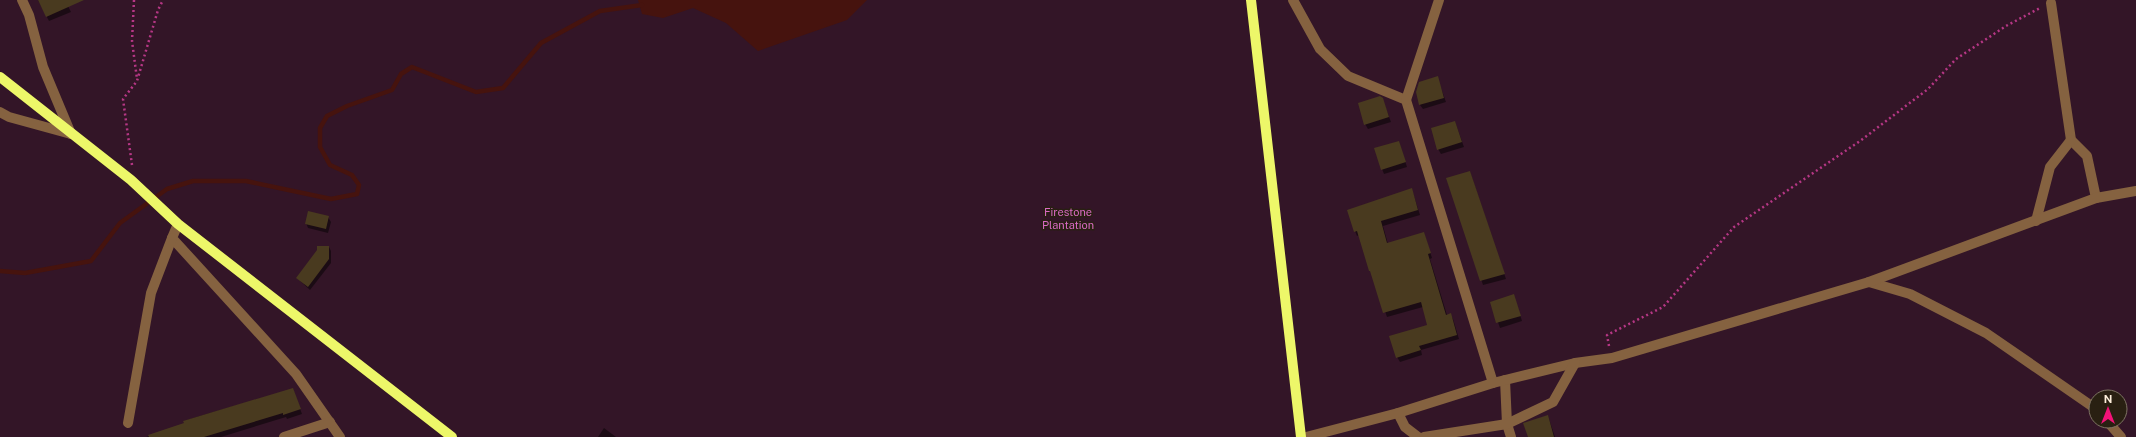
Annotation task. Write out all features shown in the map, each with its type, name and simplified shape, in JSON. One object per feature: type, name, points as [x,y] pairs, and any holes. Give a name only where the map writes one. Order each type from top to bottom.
[{"type":"main road","points":[[1251,0],[1301,437]]},
{"type":"main road","points":[[0,77],[131,180],[176,222],[452,437]]},
{"type":"street","points":[[22,0],[29,15],[43,67],[71,134]]},
{"type":"street","points":[[1293,0],[1320,49],[1348,76],[1406,100]]},
{"type":"street","points":[[1439,0],[1406,100],[1493,383]]},
{"type":"street","points":[[2051,3],[2071,140],[2087,156],[2096,198]]},
{"type":"street","points":[[0,112],[9,117],[71,134]]},
{"type":"street","points":[[2036,221],[2050,168],[2071,140]]},
{"type":"street","points":[[1306,437],[1398,413],[1493,383],[1575,363],[1612,358],[1869,282],[2096,198],[2136,191]]},
{"type":"street","points":[[128,423],[151,293],[172,238],[176,222]]},
{"type":"street","points":[[172,238],[296,374],[340,437]]},
{"type":"street","points":[[1869,282],[1910,294],[1986,332],[2088,403]]},
{"type":"street","points":[[1424,437],[1507,424],[1553,402],[1575,363]]},
{"type":"street","points":[[1505,380],[1507,424],[1511,437]]},
{"type":"street","points":[[1398,413],[1405,427],[1418,437]]},
{"type":"street","points":[[284,437],[330,422]]},
{"type":"street","points":[[2114,429],[2122,437]]},
{"type":"path","points":[[134,0],[132,42],[137,81]]},
{"type":"path","points":[[131,180],[132,163],[123,99],[137,81],[158,10],[163,0]]},
{"type":"path","points":[[1612,358],[1607,334],[1663,307],[1734,227],[1854,145],[1928,90],[1956,59],[2006,26],[2051,3]]},
{"type":"green space","name":"Firestone Plantation","points":[[0,0],[2136,0],[2136,437],[0,437]]},
{"type":"shaded area","points":[[638,0],[867,0],[847,20],[758,51],[726,23],[693,8],[663,18],[642,14]]},
{"type":"building","points":[[38,0],[84,0],[46,17]]},
{"type":"building","points":[[1438,76],[1444,98],[1419,105],[1416,92],[1419,82]]},
{"type":"building","points":[[1380,96],[1383,98],[1389,117],[1364,125],[1358,103]]},
{"type":"building","points":[[1455,121],[1462,142],[1437,150],[1431,128]]},
{"type":"building","points":[[1399,141],[1406,162],[1381,170],[1374,148]]},
{"type":"building","points":[[1470,171],[1505,274],[1480,281],[1446,178]]},
{"type":"building","points":[[1412,188],[1418,210],[1381,221],[1387,243],[1424,232],[1431,253],[1428,254],[1446,315],[1451,313],[1457,335],[1419,346],[1421,350],[1396,358],[1389,336],[1427,325],[1421,302],[1383,313],[1357,231],[1354,232],[1347,210]]},
{"type":"building","points":[[308,211],[329,216],[326,229],[305,224]]},
{"type":"building","points":[[317,246],[329,246],[329,259],[308,287],[296,278],[317,250]]},
{"type":"building","points":[[1514,294],[1521,316],[1496,323],[1490,302]]},
{"type":"building","points":[[293,388],[301,409],[283,415],[283,413],[204,437],[149,437],[148,435],[184,423],[183,421]]},
{"type":"building","points":[[1548,415],[1554,437],[1528,437],[1523,423]]},
{"type":"waterway","points":[[0,271],[25,273],[91,261],[120,223],[167,189],[193,181],[246,181],[331,199],[357,194],[359,185],[352,175],[330,165],[320,147],[320,128],[327,116],[347,106],[392,90],[401,74],[412,67],[476,92],[503,88],[541,43],[600,11],[642,5]]}]
